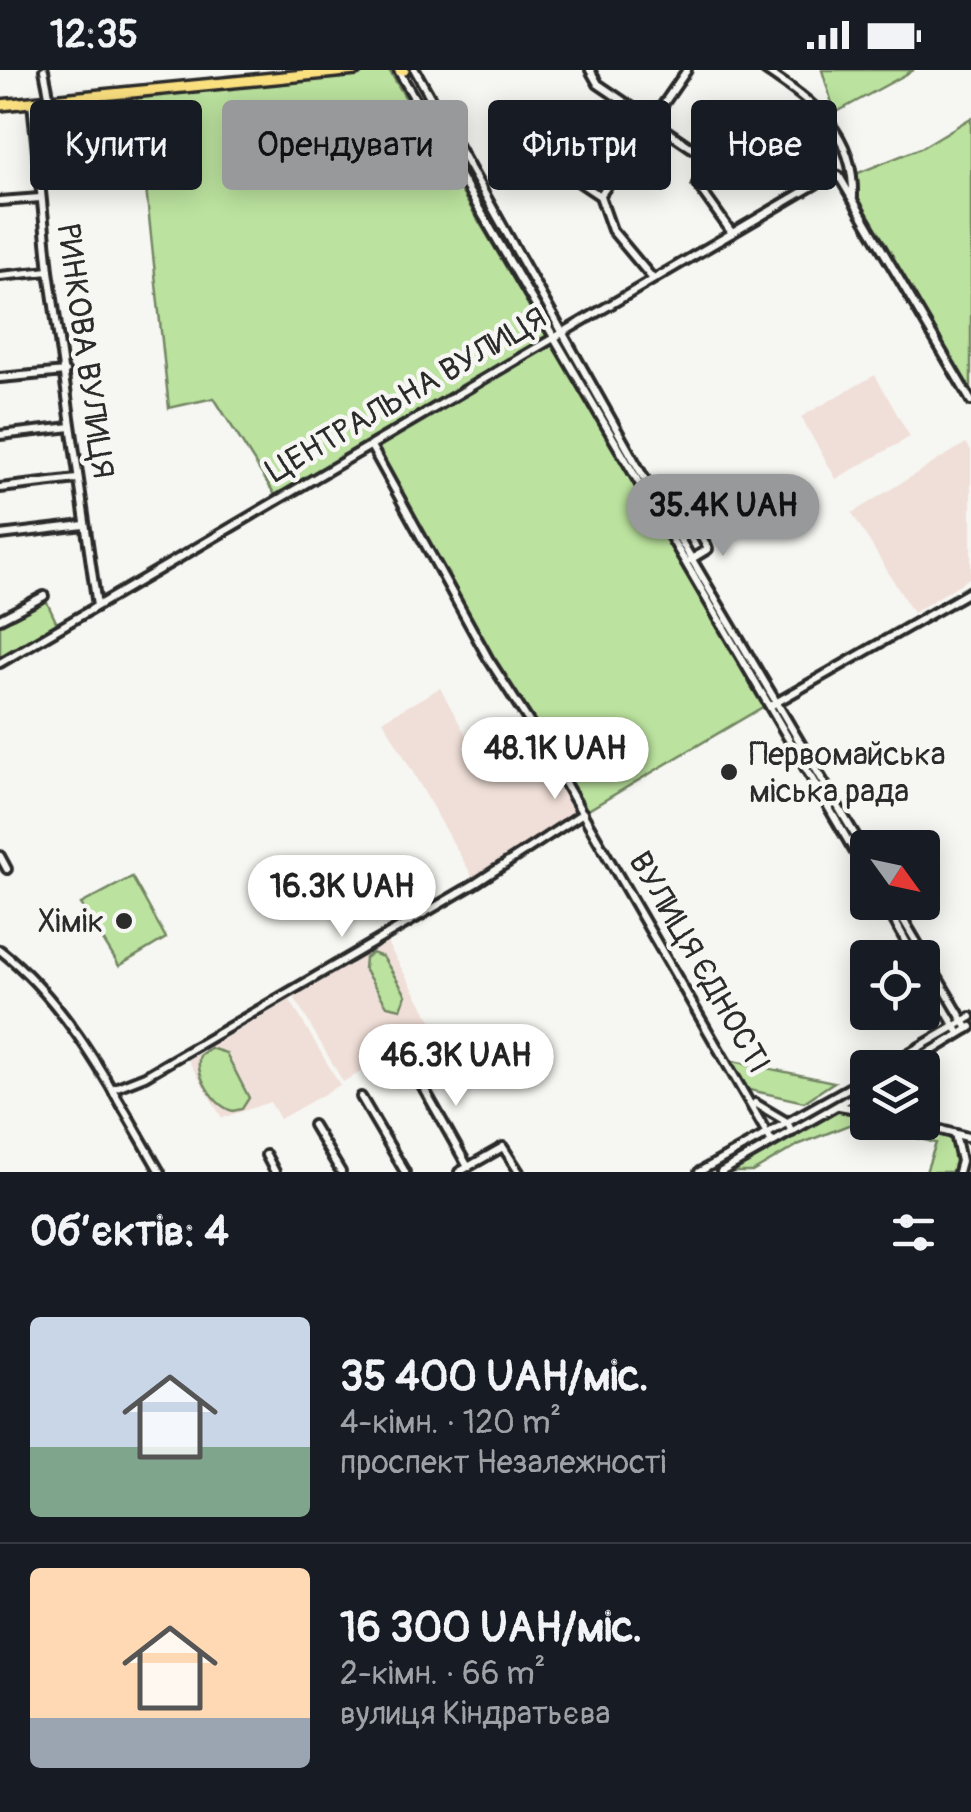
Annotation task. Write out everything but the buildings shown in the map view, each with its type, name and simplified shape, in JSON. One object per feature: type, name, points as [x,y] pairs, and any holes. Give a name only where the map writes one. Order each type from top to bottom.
[{"type":"main road","points":[[50,100],[356,70]]},
{"type":"main road","points":[[0,105],[30,102]]},
{"type":"street","points":[[44,70],[50,100]]},
{"type":"street","points":[[401,70],[551,338],[688,561]]},
{"type":"street","points":[[415,70],[850,844]]},
{"type":"street","points":[[590,70],[598,84],[621,100]]},
{"type":"street","points":[[666,100],[687,70]]},
{"type":"street","points":[[764,70],[820,112],[851,158],[852,198],[971,401]]},
{"type":"street","points":[[671,134],[711,161],[697,184],[732,233]]},
{"type":"street","name":"ЦЕНТРАЛЬНА ВУЛИЦЯ","points":[[0,663],[829,176],[839,176],[852,198]]},
{"type":"street","name":"РИНКОВА ВУЛИЦЯ","points":[[39,190],[96,606]]},
{"type":"street","points":[[591,190],[600,196],[612,230],[652,280]]},
{"type":"street","points":[[600,196],[604,190]]},
{"type":"street","points":[[0,202],[40,198]]},
{"type":"street","points":[[0,276],[48,271]]},
{"type":"street","points":[[0,378],[64,372]]},
{"type":"street","points":[[0,436],[71,427]]},
{"type":"street","name":"ВУЛИЦЯ ЄДНОСТІ","points":[[370,446],[488,658],[772,1142]]},
{"type":"street","points":[[0,488],[77,479]]},
{"type":"street","points":[[0,536],[84,525]]},
{"type":"street","points":[[688,561],[708,549],[701,536]]},
{"type":"street","points":[[770,705],[971,591]]},
{"type":"street","points":[[0,619],[44,596]]},
{"type":"street","points":[[770,705],[850,830]]},
{"type":"street","points":[[112,1089],[146,1076],[476,884],[583,814]]},
{"type":"street","points":[[0,856],[7,869]]},
{"type":"street","points":[[898,920],[907,940]]},
{"type":"street","points":[[898,920],[963,1027]]},
{"type":"street","points":[[0,950],[26,970],[112,1089],[160,1172]]},
{"type":"street","points":[[940,995],[963,1027]]},
{"type":"street","points":[[930,1050],[963,1027],[971,1016]]},
{"type":"street","points":[[919,1050],[963,1027]]},
{"type":"street","points":[[413,1069],[468,1167]]},
{"type":"street","points":[[699,1172],[850,1086]]},
{"type":"street","points":[[361,1097],[405,1172]]},
{"type":"street","points":[[830,1098],[837,1106],[850,1108]]},
{"type":"street","points":[[721,1172],[850,1098]]},
{"type":"street","points":[[752,1102],[788,1122],[792,1132]]},
{"type":"street","points":[[313,1125],[341,1172]]},
{"type":"street","points":[[940,1130],[971,1138]]},
{"type":"street","points":[[956,1134],[961,1160],[958,1172]]},
{"type":"street","points":[[460,1172],[503,1147],[519,1172]]},
{"type":"street","points":[[266,1155],[276,1172]]},
{"type":"shaded area","points":[[875,375],[910,437],[836,479],[801,417]]},
{"type":"shaded area","points":[[966,443],[971,450],[971,577],[913,613],[852,513]]},
{"type":"shaded area","points":[[440,688],[481,762],[535,731],[583,813],[476,883],[383,720]]},
{"type":"shaded area","points":[[387,943],[436,1029],[343,1082],[294,997]]},
{"type":"shaded area","points":[[290,1000],[340,1085],[280,1119],[270,1102],[222,1118],[188,1060]]},
{"type":"green space","points":[[389,70],[407,100],[222,100],[222,190],[460,190],[766,705],[583,813],[371,447],[277,498],[214,398],[169,408],[146,190],[202,190],[202,100],[137,100],[136,92]]},
{"type":"green space","points":[[822,70],[914,70],[837,112],[837,100],[831,100]]},
{"type":"green space","points":[[971,118],[971,401],[852,199],[853,175],[921,148]]},
{"type":"green space","points":[[44,596],[59,628],[0,663],[0,619]]},
{"type":"green space","name":"Хімік","points":[[132,877],[166,938],[119,966],[81,904]]},
{"type":"green space","points":[[372,953],[383,957],[406,995],[401,1009],[387,1006],[364,969],[365,958]]},
{"type":"green space","points":[[210,1048],[226,1053],[249,1098],[242,1109],[226,1108],[207,1089],[199,1063],[200,1055]]},
{"type":"green space","points":[[728,1060],[834,1082],[804,1102],[745,1089]]},
{"type":"green space","points":[[837,1105],[850,1108],[850,1124],[800,1144],[752,1172],[721,1172]]},
{"type":"green space","points":[[940,1130],[955,1134],[961,1161],[958,1172],[926,1172],[936,1143],[925,1140],[940,1140]]},
{"type":"place","name":"Первомайська мiська рада","points":[[729,772]]},
{"type":"place","name":"Хімік","points":[[124,921]]}]
